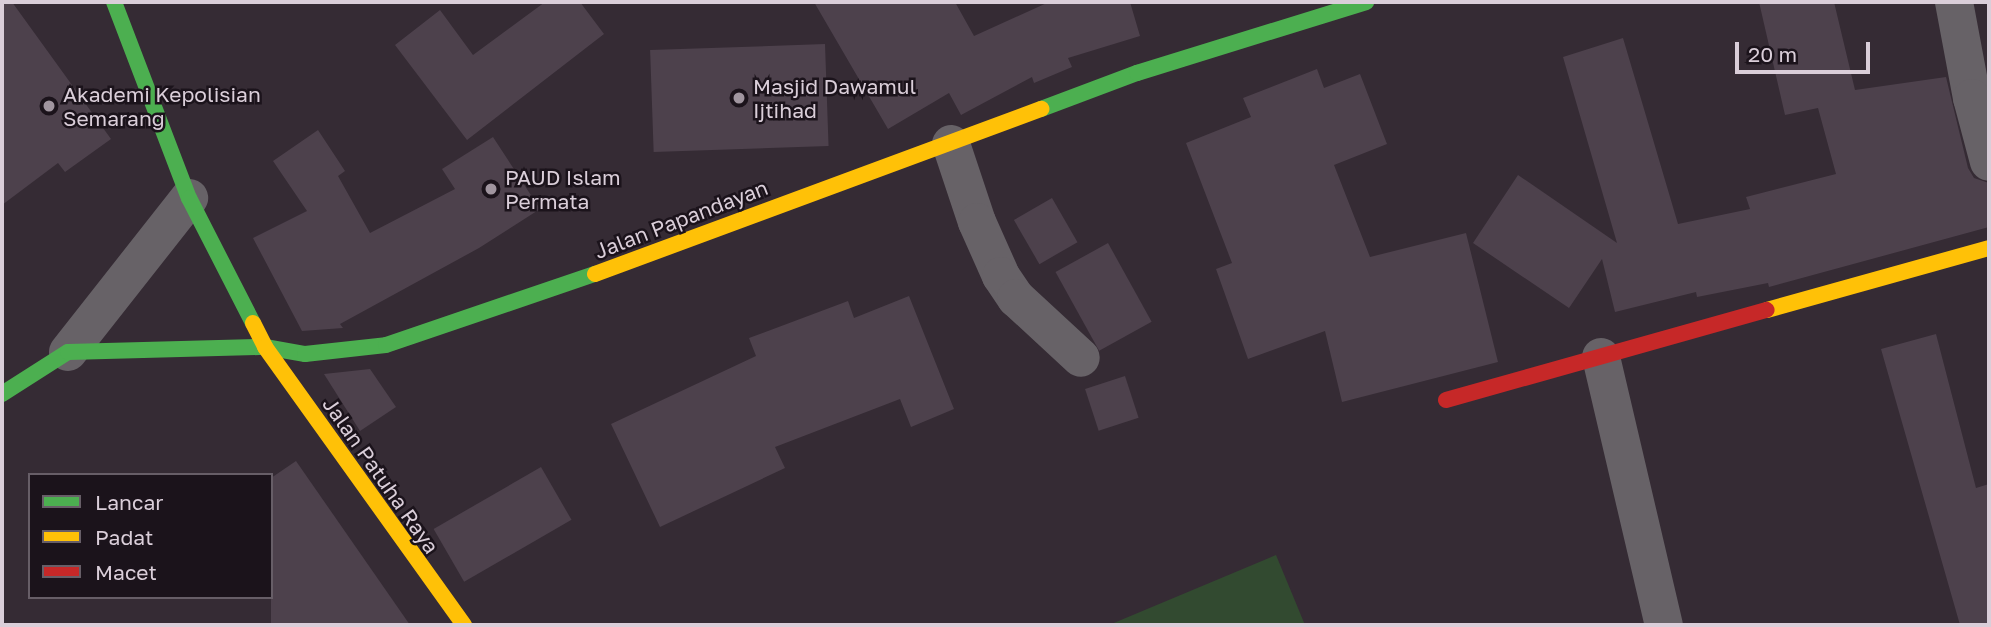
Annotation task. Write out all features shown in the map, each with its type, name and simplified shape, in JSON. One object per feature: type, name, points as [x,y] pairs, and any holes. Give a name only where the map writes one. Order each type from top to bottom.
[{"type":"main road","name":"Jalan Patuha Raya","points":[[114,2],[189,198],[265,347],[452,621]]},
{"type":"main road","name":"Jalan Papandayan","points":[[68,352],[265,347],[305,354],[386,345],[536,296],[795,198],[951,145],[1137,73],[1366,2]]},
{"type":"main road","points":[[1446,400],[1989,248]]},
{"type":"main road","points":[[2,394],[68,352]]},
{"type":"street","points":[[1954,2],[1972,97],[1989,162]]},
{"type":"street","points":[[951,145],[986,246],[1001,276],[1016,298],[1081,358]]},
{"type":"street","points":[[68,352],[189,198]]},
{"type":"street","points":[[1601,356],[1664,625]]},
{"type":"green space","points":[[1276,555],[1305,625],[1109,625]]},
{"type":"building","points":[[2,2],[12,2],[111,139],[65,172],[58,163],[2,205]]},
{"type":"building","points":[[545,2],[580,2],[604,34],[467,140],[395,45],[440,10],[473,55]]},
{"type":"building","points":[[814,2],[955,2],[974,36],[1049,2],[1130,2],[1140,36],[1068,58],[1072,67],[1034,83],[1032,77],[961,115],[949,93],[888,129]]},
{"type":"building","points":[[1759,2],[1834,2],[1855,90],[1946,77],[1968,168],[1974,178],[1989,183],[1989,227],[1769,287],[1768,283],[1697,297],[1696,292],[1615,312],[1602,259],[1569,308],[1473,243],[1518,175],[1617,243],[1563,57],[1623,38],[1678,224],[1750,209],[1746,197],[1836,174],[1818,108],[1785,115]]},
{"type":"building","name":"Masjid Dawamul Ijtihad","points":[[825,44],[829,146],[654,152],[650,50]]},
{"type":"building","points":[[1317,69],[1324,88],[1360,74],[1387,144],[1334,165],[1370,257],[1466,233],[1498,362],[1342,402],[1325,331],[1248,359],[1216,269],[1232,263],[1186,143],[1251,117],[1243,98]]},
{"type":"building","points":[[318,130],[345,171],[338,176],[370,233],[455,189],[442,169],[493,137],[540,209],[479,248],[340,324],[343,328],[302,331],[253,238],[307,211],[273,161]]},
{"type":"building","points":[[1052,198],[1078,242],[1039,264],[1014,220]]},
{"type":"building","points":[[1108,243],[1152,322],[1099,351],[1056,272]]},
{"type":"building","points":[[909,296],[954,409],[911,427],[900,399],[775,447],[785,468],[660,527],[611,424],[756,356],[749,338],[848,301],[854,318]]},
{"type":"building","points":[[1936,334],[1976,488],[1989,484],[1989,625],[1960,625],[1881,349]]},
{"type":"building","points":[[370,369],[396,407],[360,431],[324,374]]},
{"type":"building","points":[[1125,376],[1139,418],[1099,431],[1085,389]]},
{"type":"building","points":[[296,461],[410,625],[271,625],[273,477]]},
{"type":"building","points":[[541,467],[572,520],[464,582],[434,529]]},
{"type":"traffic: fast","points":[[114,2],[189,198],[253,323]]},
{"type":"traffic: fast","points":[[1041,109],[1137,73],[1366,2]]},
{"type":"traffic: fast","points":[[2,394],[68,352],[265,347],[305,354],[386,345],[595,274]]},
{"type":"traffic: slow","points":[[595,274],[1041,109]]},
{"type":"traffic: slow","points":[[1767,310],[1989,248]]},
{"type":"traffic: slow","points":[[253,323],[265,347],[464,625]]},
{"type":"traffic: jam","points":[[1446,400],[1767,310]]},
{"type":"place","name":"Masjid Dawamul Ijtihad","points":[[739,98]]},
{"type":"place","name":"Akademi Kepolisian Semarang","points":[[49,106]]},
{"type":"place","name":"PAUD Islam Permata","points":[[491,189]]}]
